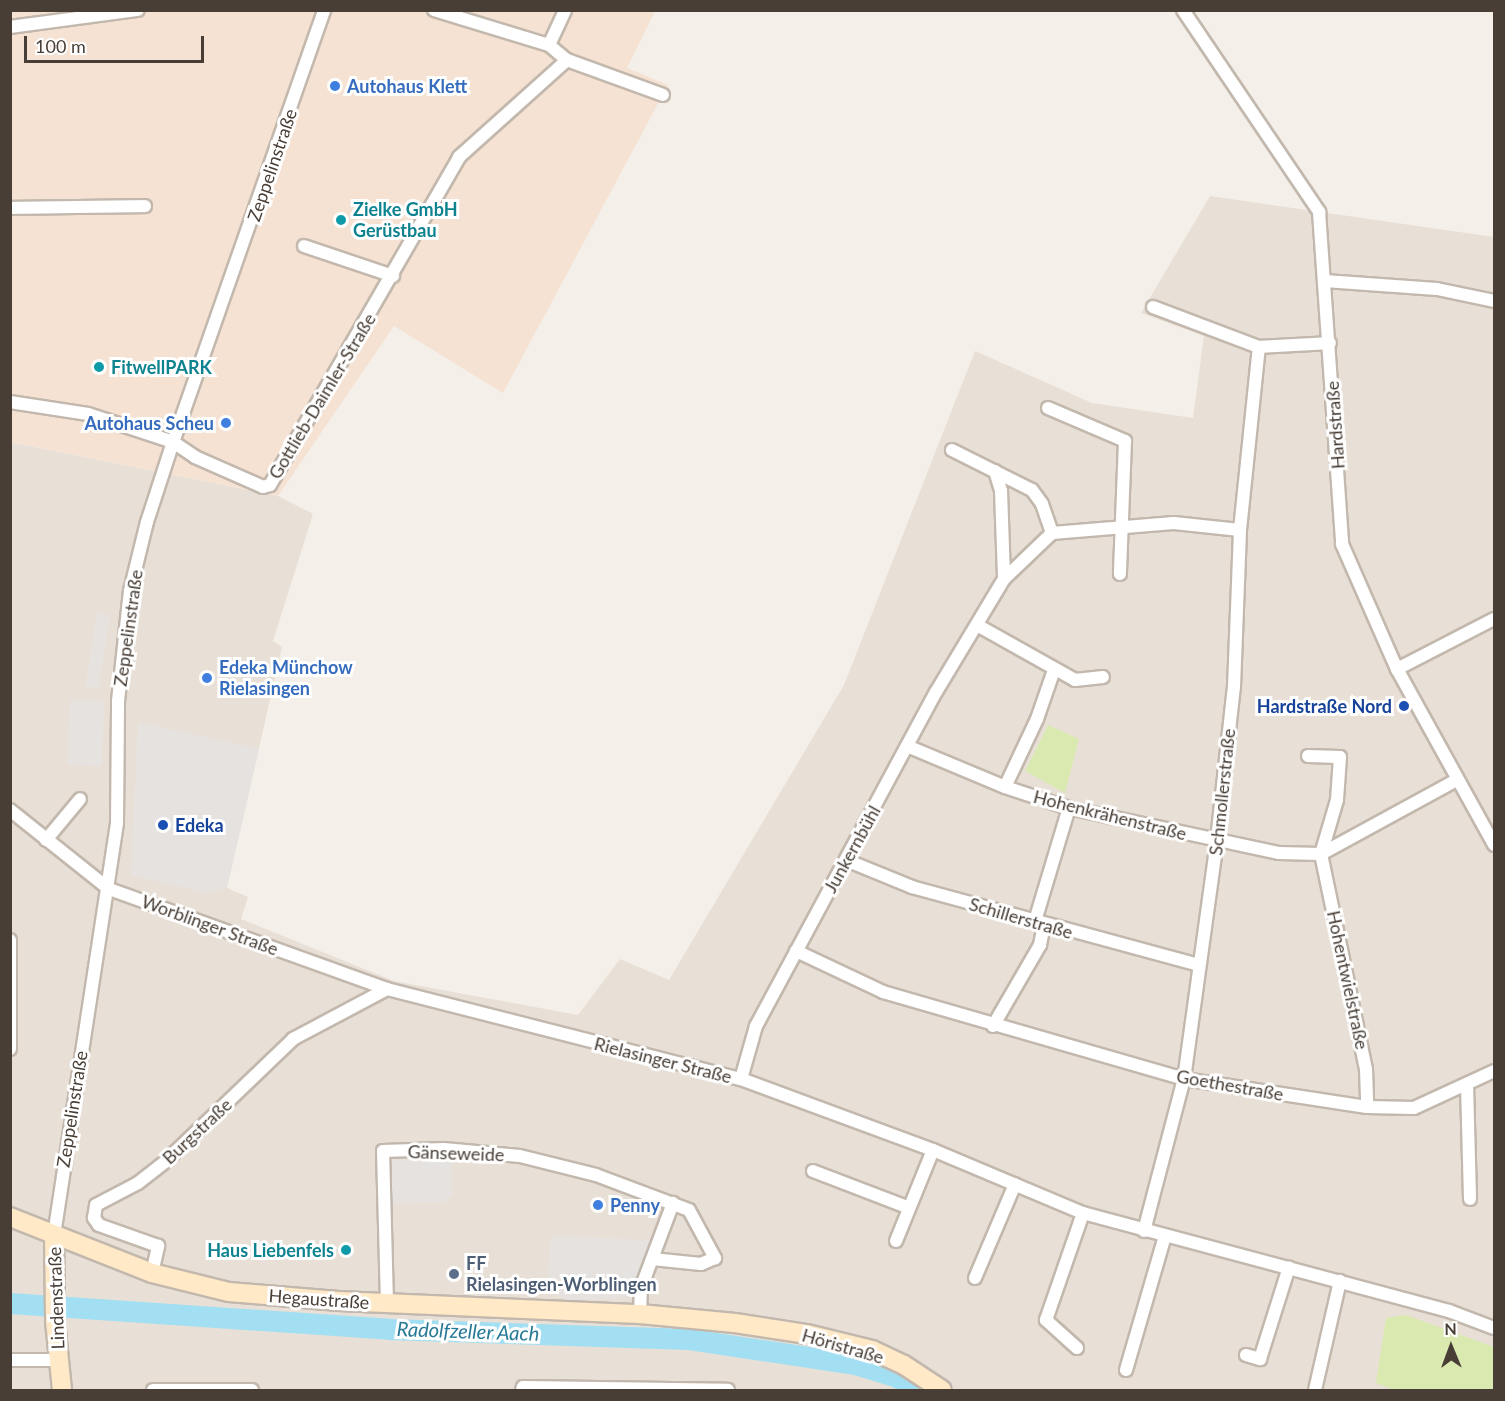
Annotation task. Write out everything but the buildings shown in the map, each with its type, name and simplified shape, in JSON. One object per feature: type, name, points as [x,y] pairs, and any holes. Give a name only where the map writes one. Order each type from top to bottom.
[{"type":"main road","name":"Hegaustraße","points":[[10,1217],[152,1273],[229,1292],[387,1303],[640,1314],[735,1323]]},
{"type":"main road","name":"Lindenstraße","points":[[54,1235],[55,1321],[62,1390]]},
{"type":"main road","name":"Höristraße","points":[[735,1323],[807,1334],[872,1350],[904,1365],[942,1390]]},
{"type":"street","points":[[10,27],[138,10]]},
{"type":"street","name":"Zeppelinstraße","points":[[54,1235],[57,1202],[109,889],[117,823],[118,701],[130,591],[147,522],[173,442],[324,10]]},
{"type":"street","points":[[434,10],[549,45],[567,60],[663,95]]},
{"type":"street","points":[[549,45],[565,10]]},
{"type":"street","name":"Hardstraße","points":[[1183,10],[1319,212],[1330,343],[1342,544],[1397,669],[1494,845]]},
{"type":"street","name":"Gottlieb-Daimler-Straße","points":[[10,402],[88,414],[173,442],[205,461],[262,487],[270,485],[393,276],[459,157],[567,60]]},
{"type":"street","points":[[10,208],[145,206]]},
{"type":"street","points":[[304,246],[393,276]]},
{"type":"street","points":[[1325,281],[1437,289],[1494,301]]},
{"type":"street","points":[[1153,307],[1259,347],[1330,343]]},
{"type":"street","name":"Schmollerstraße","points":[[1144,1231],[1184,1079],[1218,840],[1234,687],[1240,530],[1259,347]]},
{"type":"street","points":[[1048,408],[1125,441],[1120,574]]},
{"type":"street","points":[[952,450],[1032,490],[1042,504],[1052,533],[1121,524],[1174,523],[1240,530]]},
{"type":"street","points":[[995,471],[1000,491],[1004,579]]},
{"type":"street","name":"Junkernbühl","points":[[741,1079],[756,1026],[908,746],[1004,579],[1052,533]]},
{"type":"street","points":[[1397,669],[1494,619]]},
{"type":"street","points":[[977,625],[1075,680],[1103,677]]},
{"type":"street","points":[[1005,788],[1037,718],[1054,669]]},
{"type":"street","name":"Hohenkrähenstraße","points":[[908,746],[1005,788],[1070,808],[1279,854],[1322,854],[1457,780]]},
{"type":"street","points":[[1308,756],[1340,754],[1337,800],[1322,854]]},
{"type":"street","points":[[45,840],[80,799]]},
{"type":"street","points":[[993,1026],[1026,974],[1040,945],[1040,923],[1070,808]]},
{"type":"street","name":"Worblinger Straße","points":[[10,810],[109,889],[387,989]]},
{"type":"street","name":"Hohentwielstraße","points":[[1322,854],[1366,1069],[1367,1107]]},
{"type":"street","name":"Schillerstraße","points":[[846,860],[912,887],[1199,965]]},
{"type":"street","points":[[10,940],[10,1049]]},
{"type":"street","name":"Goethestraße","points":[[796,951],[883,992],[993,1026],[1184,1079],[1367,1107],[1414,1108],[1494,1071]]},
{"type":"street","name":"Rielasinger Straße","points":[[387,989],[741,1079],[933,1150],[1083,1213],[1449,1311],[1494,1328]]},
{"type":"street","name":"Burgstraße","points":[[152,1273],[158,1246],[99,1225],[94,1218],[96,1205],[138,1183],[167,1160],[293,1040],[387,989]]},
{"type":"street","points":[[1467,1084],[1470,1199]]},
{"type":"street","name":"Gänseweide","points":[[387,1303],[383,1151],[444,1149],[520,1156],[596,1175],[689,1210],[697,1219],[715,1258],[701,1264],[652,1259]]},
{"type":"street","points":[[896,1241],[907,1207],[933,1150]]},
{"type":"street","points":[[813,1171],[907,1207]]},
{"type":"street","points":[[975,1278],[1015,1184]]},
{"type":"street","points":[[640,1314],[641,1288],[673,1203]]},
{"type":"street","points":[[1077,1348],[1046,1320],[1083,1213]]},
{"type":"street","points":[[1126,1370],[1165,1236]]},
{"type":"street","points":[[1246,1355],[1260,1359],[1289,1267]]},
{"type":"street","points":[[1315,1390],[1340,1281]]},
{"type":"street","name":"Lindenstraße","points":[[10,1360],[59,1360]]},
{"type":"street","points":[[522,1390],[523,1387],[728,1390]]},
{"type":"street","points":[[153,1390],[252,1390]]},
{"type":"shaded area","points":[[10,11],[655,11],[627,68],[668,85],[503,393],[394,326],[278,496],[11,442]]},
{"type":"shaded area","points":[[1210,196],[1494,237],[1494,1390],[11,1390],[10,442],[278,496],[313,514],[273,641],[282,647],[227,888],[248,897],[241,919],[394,981],[578,1015],[620,959],[669,980],[844,685],[975,351],[1092,403],[1193,418],[1204,336],[1141,313]]},
{"type":"shaded area","points":[[97,613],[110,615],[98,688],[85,686]]},
{"type":"shaded area","points":[[70,700],[104,701],[102,766],[68,765]]},
{"type":"shaded area","points":[[138,722],[259,749],[227,888],[206,893],[131,875]]},
{"type":"shaded area","points":[[452,1153],[452,1194],[444,1202],[389,1203],[389,1162],[394,1157]]},
{"type":"shaded area","points":[[551,1236],[650,1240],[632,1293],[619,1299],[569,1300],[556,1295],[557,1283],[548,1282]]},
{"type":"green space","points":[[1048,725],[1079,739],[1065,793],[1025,771]]},
{"type":"green space","points":[[1406,1315],[1494,1347],[1494,1390],[1395,1390],[1376,1383],[1386,1318]]},
{"type":"waterway","name":"Radolfzeller Aach","points":[[10,1303],[389,1329],[689,1339],[855,1364],[897,1377],[918,1390]]},
{"type":"place","name":"Autohaus Klett","points":[[335,86]]},
{"type":"place","name":"Zielke GmbH Gerüstbau","points":[[341,220]]},
{"type":"place","name":"FitwellPARK","points":[[99,367]]},
{"type":"place","name":"Autohaus Scheu","points":[[226,423]]},
{"type":"place","name":"Edeka Münchow Rielasingen","points":[[207,678]]},
{"type":"place","name":"Hardstraße Nord","points":[[1404,706]]},
{"type":"place","name":"Edeka","points":[[163,825]]},
{"type":"place","name":"Penny","points":[[598,1205]]},
{"type":"place","name":"Haus Liebenfels","points":[[346,1250]]},
{"type":"place","name":"FF Rielasingen-Worblingen","points":[[454,1274]]}]
